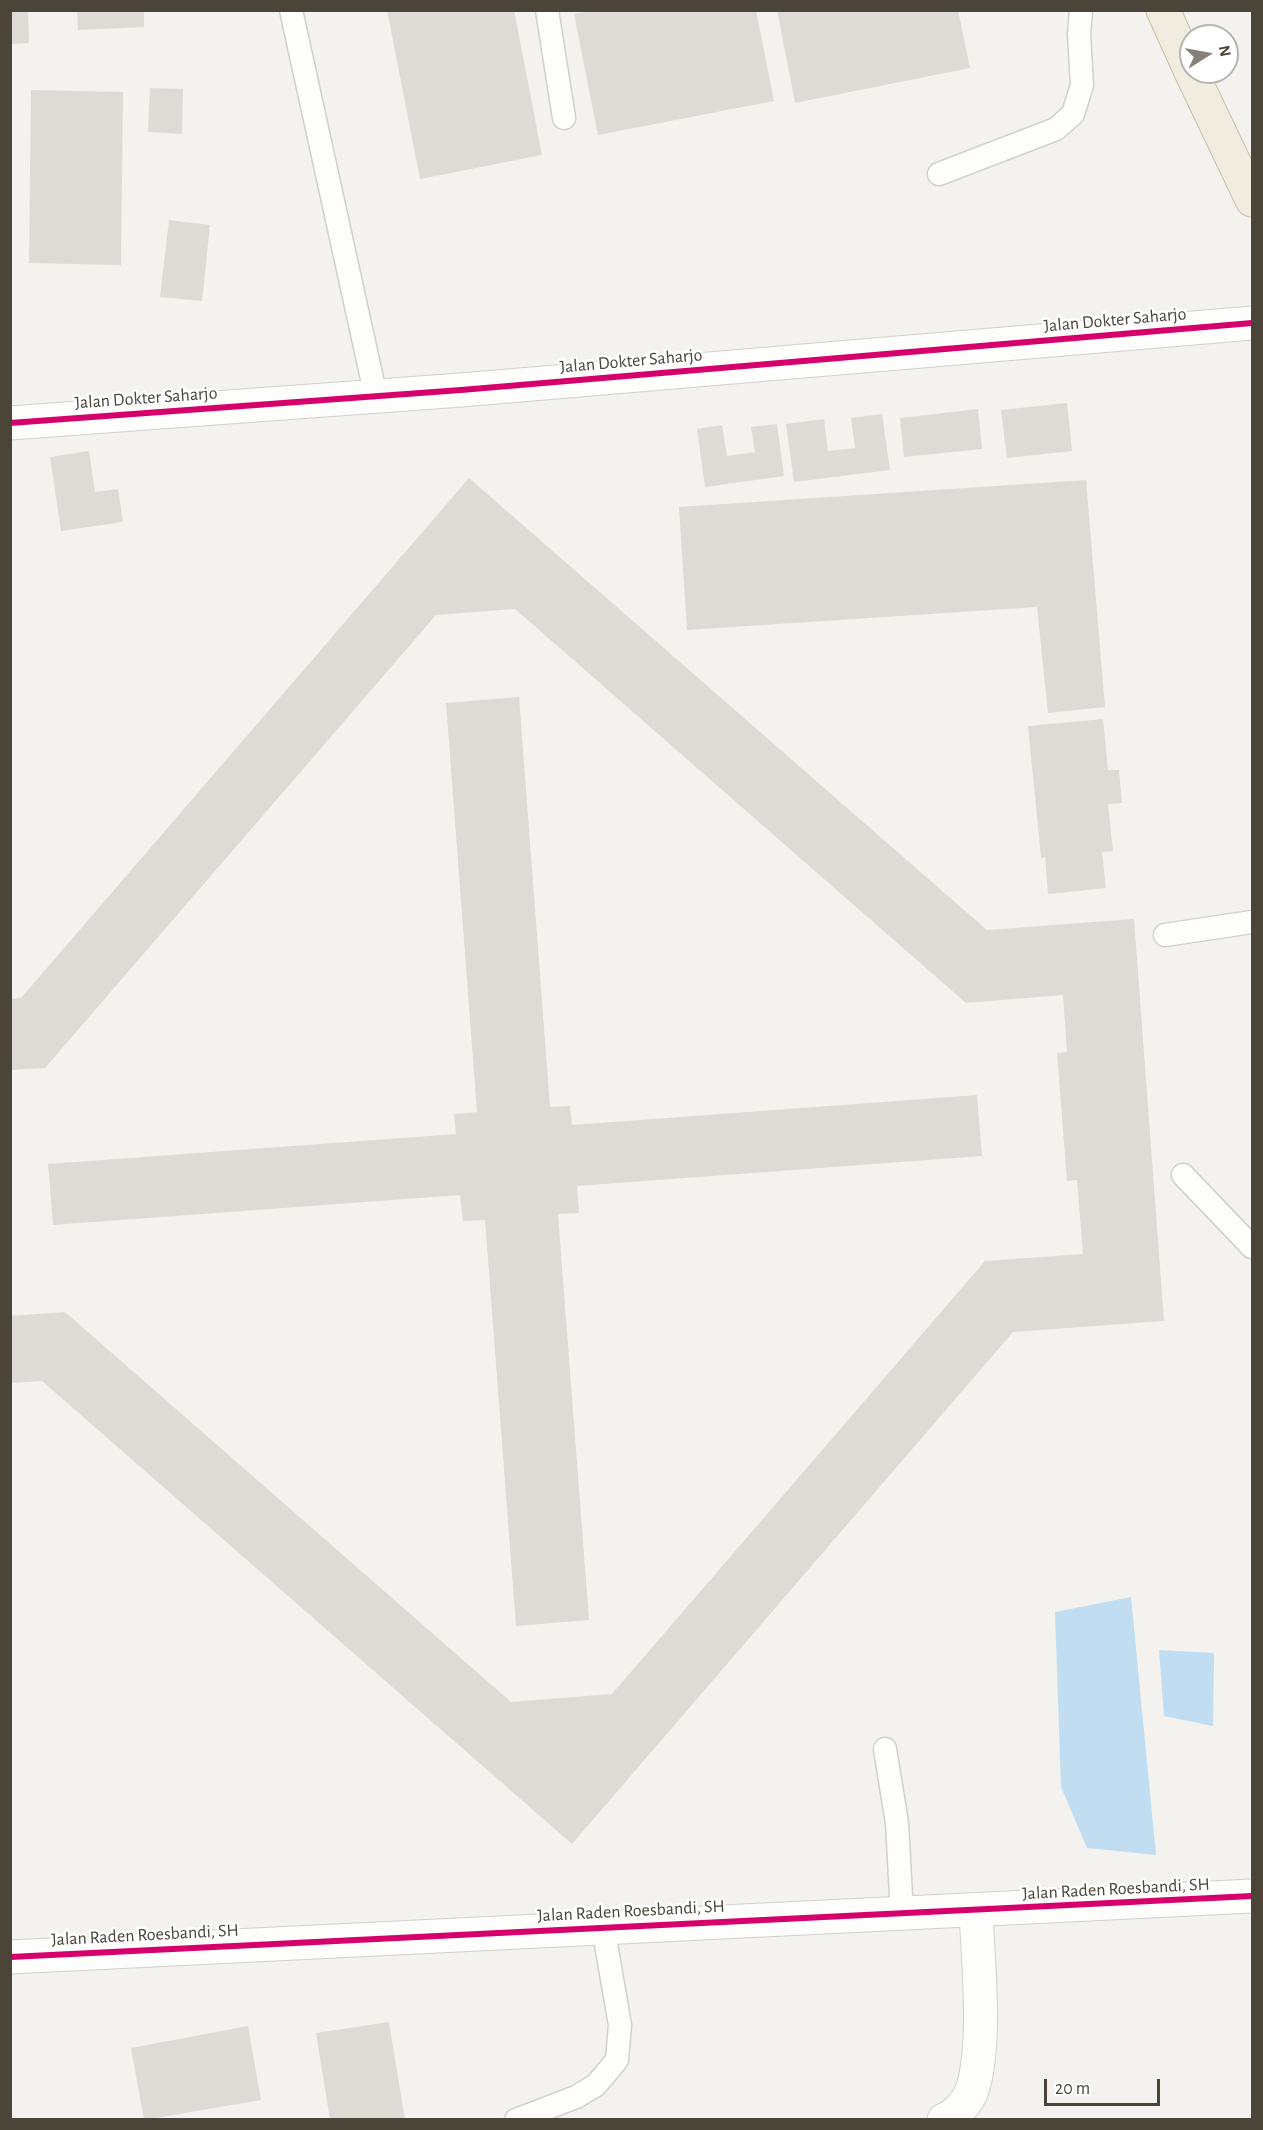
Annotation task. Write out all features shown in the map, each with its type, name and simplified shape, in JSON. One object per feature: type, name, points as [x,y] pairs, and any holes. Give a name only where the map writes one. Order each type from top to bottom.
[{"type":"highway","points":[[1163,10],[1179,45]]},
{"type":"highway","points":[[1197,84],[1252,200]]},
{"type":"street","name":"Jalan Dokter Saharjo","points":[[10,423],[376,397],[1252,322]]},
{"type":"street","name":"Jalan Raden Roesbandi, SH","points":[[10,1957],[1252,1896]]},
{"type":"street","points":[[944,2120],[955,2115],[971,2091],[977,2052],[976,1911]]},
{"type":"lane","points":[[291,10],[376,397]]},
{"type":"lane","points":[[547,10],[564,118]]},
{"type":"lane","points":[[939,174],[1056,129],[1073,114],[1082,85],[1079,34],[1081,10]]},
{"type":"lane","points":[[1165,936],[1252,922]]},
{"type":"lane","points":[[1183,1175],[1252,1247]]},
{"type":"lane","points":[[885,1749],[897,1823],[902,1914]]},
{"type":"lane","points":[[516,2120],[576,2097],[596,2085],[617,2060],[620,2025],[603,1927]]},
{"type":"water","points":[[1131,1597],[1156,1855],[1087,1848],[1061,1787],[1055,1612]]},
{"type":"water","points":[[1159,1650],[1214,1653],[1213,1726],[1164,1716]]},
{"type":"building","points":[[10,10],[28,10],[29,43],[10,44]]},
{"type":"building","points":[[77,10],[144,10],[144,27],[78,30]]},
{"type":"building","points":[[387,10],[514,10],[542,155],[420,179]]},
{"type":"building","points":[[593,10],[756,10],[774,101],[598,135],[574,14]]},
{"type":"building","points":[[777,10],[958,10],[970,68],[795,103]]},
{"type":"building","points":[[150,88],[183,89],[182,134],[148,132]]},
{"type":"building","points":[[31,90],[123,92],[121,265],[29,263]]},
{"type":"building","points":[[169,220],[210,225],[202,301],[160,297]]},
{"type":"building","points":[[1067,403],[1072,451],[1007,458],[1001,410]]},
{"type":"building","points":[[978,409],[982,449],[904,457],[900,418]]},
{"type":"building","points":[[882,414],[890,470],[794,482],[786,424],[824,419],[828,451],[855,448],[851,418]]},
{"type":"building","points":[[777,424],[784,476],[705,487],[697,429],[722,425],[727,456],[755,452],[751,427]]},
{"type":"building","points":[[89,451],[95,492],[118,489],[123,522],[61,531],[50,457]]},
{"type":"building","points":[[469,478],[987,930],[1134,919],[1164,1321],[1013,1332],[572,1844],[42,1381],[10,1383],[10,1316],[65,1312],[511,1702],[612,1694],[985,1261],[1083,1254],[1077,1180],[1067,1181],[1057,1053],[1067,1052],[1063,995],[966,1003],[515,609],[436,615],[45,1068],[10,1070],[10,999],[21,998]]},
{"type":"building","points":[[1086,480],[1105,707],[1048,713],[1037,607],[687,630],[679,507]]},
{"type":"building","points":[[519,697],[550,1107],[570,1106],[572,1125],[977,1095],[982,1156],[577,1186],[579,1213],[558,1214],[589,1620],[516,1626],[485,1220],[463,1221],[460,1195],[53,1225],[48,1164],[456,1134],[454,1114],[477,1112],[446,703]]},
{"type":"building","points":[[1103,719],[1108,770],[1119,770],[1122,803],[1108,804],[1113,851],[1102,852],[1106,888],[1048,894],[1045,857],[1041,858],[1028,726]]},
{"type":"building","points":[[389,2022],[405,2120],[330,2120],[316,2033]]},
{"type":"building","points":[[248,2026],[261,2100],[144,2120],[131,2048]]},
{"type":"cycle path","points":[[10,423],[461,390],[1252,323]]},
{"type":"cycle path","points":[[10,1957],[1252,1896]]}]
